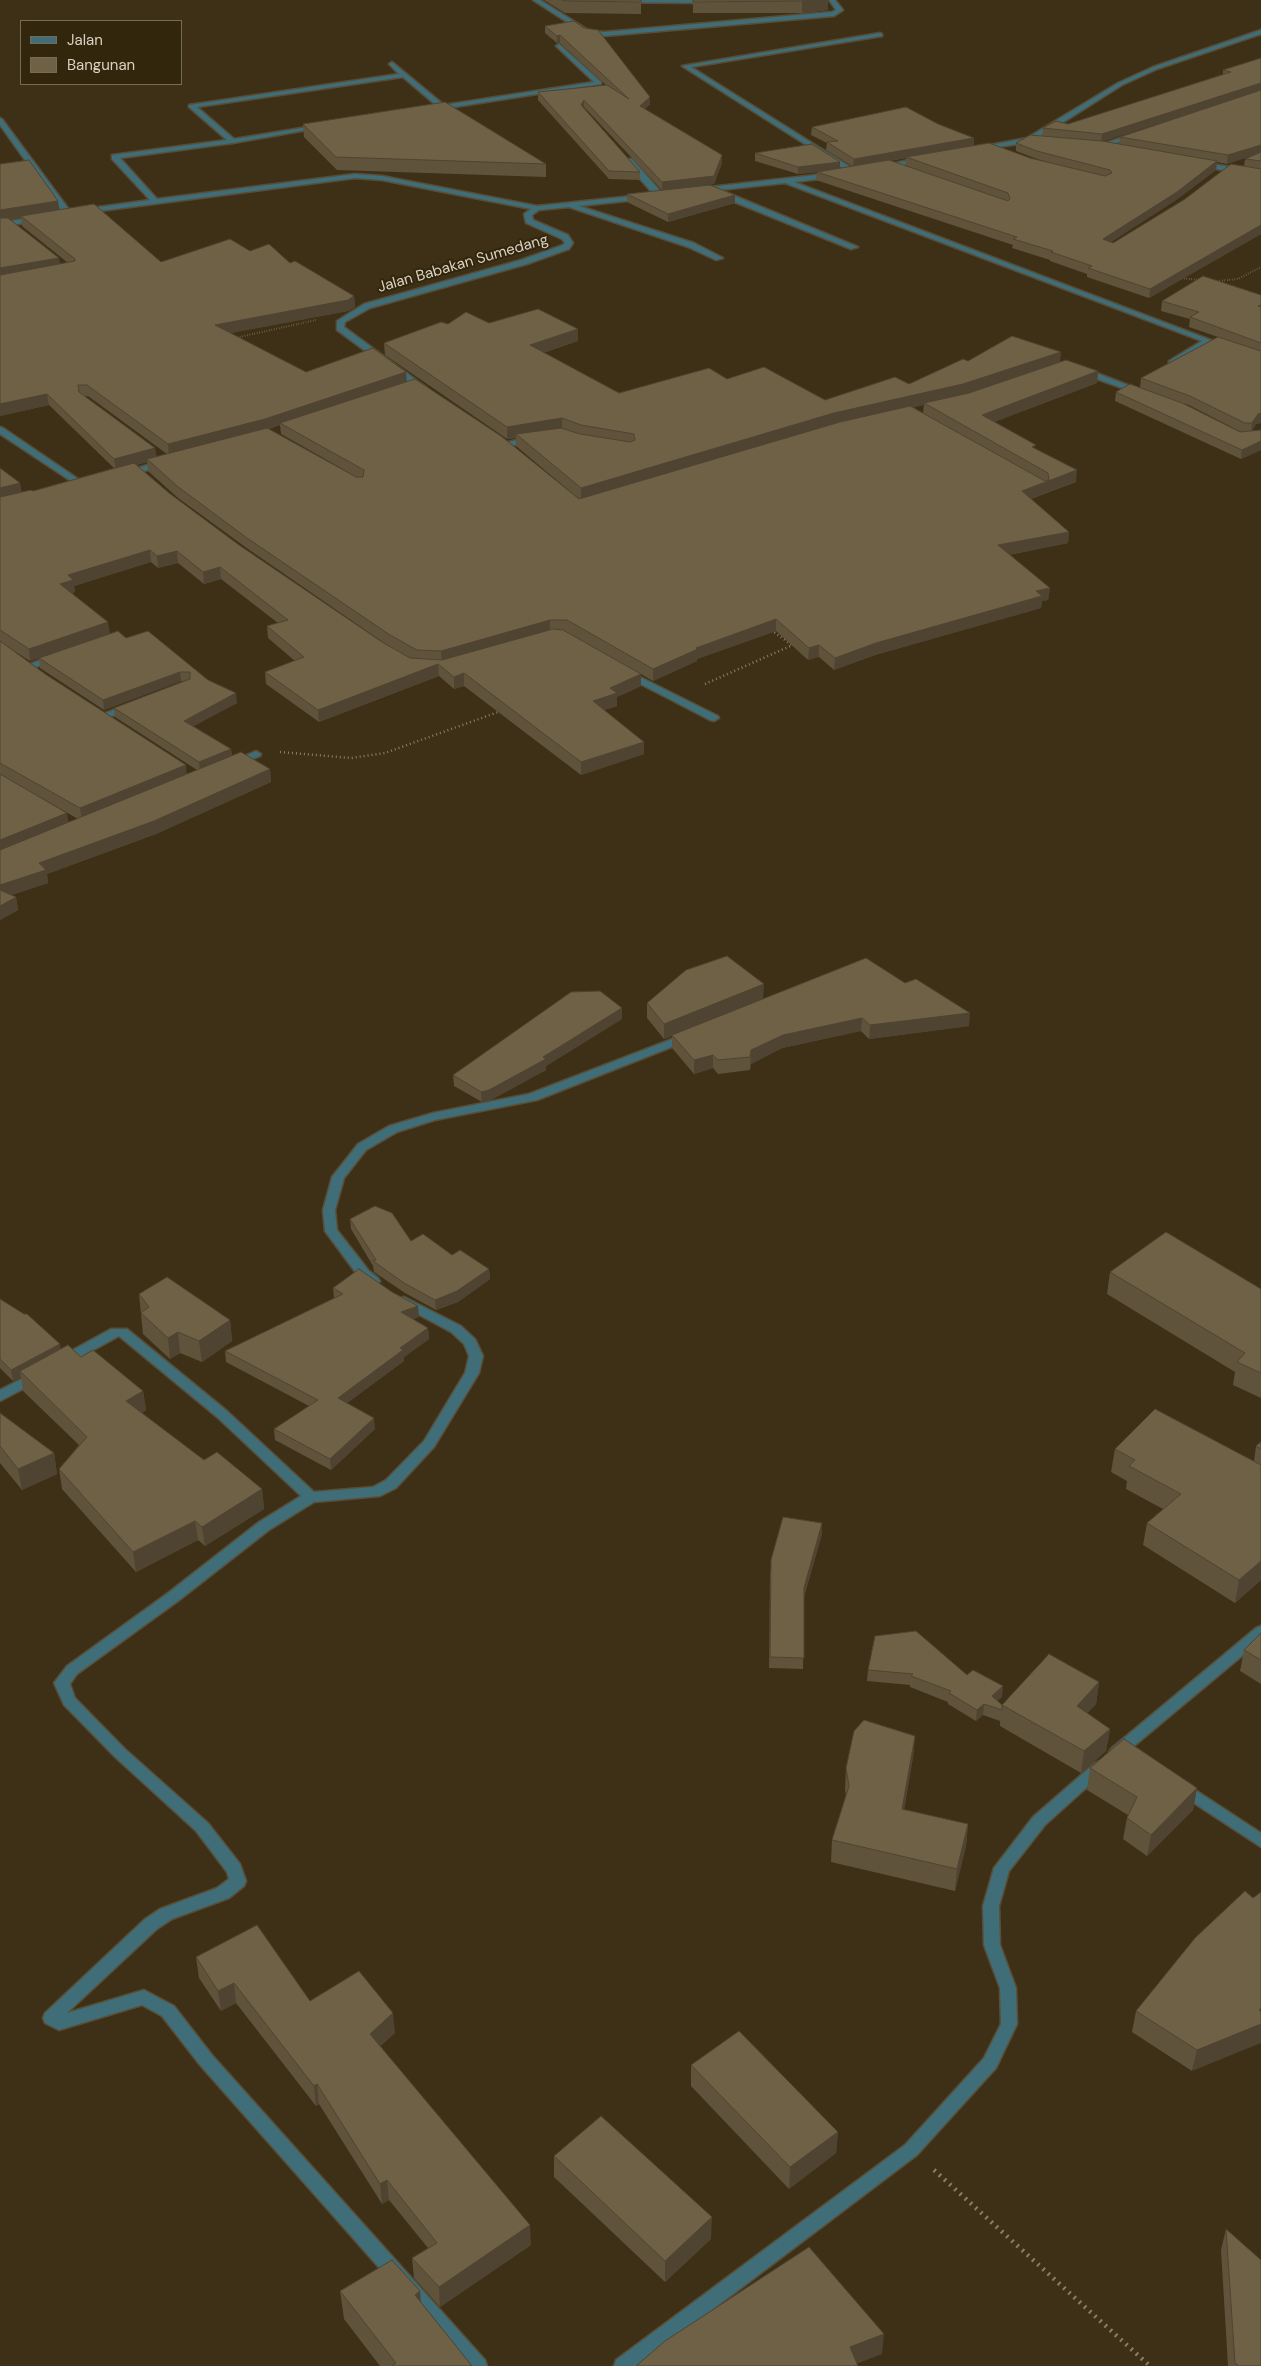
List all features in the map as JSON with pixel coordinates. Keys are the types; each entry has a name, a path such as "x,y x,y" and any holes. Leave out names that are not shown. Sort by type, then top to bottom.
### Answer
{"street":[{"path":"536,0 586,32 604,34 830,15 839,12 830,1"},
{"path":"591,0 719,1"},
{"path":"1029,140 1129,80 1155,68 1261,32"},
{"path":"852,172 684,66 880,35"},
{"path":"432,108 599,83 559,46"},
{"path":"392,64 441,107 458,116"},
{"path":"233,141 191,106 405,75"},
{"path":"0,120 67,213"},
{"path":"155,201 115,157 328,126"},
{"path":"1101,146 1147,131"},
{"path":"966,150 1029,140 1047,141"},
{"path":"1092,145 1120,150"},
{"path":"991,146 1006,152"},
{"path":"622,153 659,195"},
{"path":"871,169 933,157"},
{"path":"1188,162 1261,174"},
{"path":"1219,174 1226,169 1244,163"},
{"path":"890,165 909,172"},
{"path":"694,191 787,181 862,170"},
{"path":"58,215 355,176 382,178 537,208"},
{"path":"787,181 1235,350"},
{"path":"711,189 854,247"},
{"name":"Jalan Babakan Sumedang","path":"417,386 340,328 341,321 356,311 425,288 531,260 566,247 569,243 565,237 529,220 528,214 537,208 668,194"},
{"path":"567,205 691,245 720,258"},
{"path":"0,225 48,216"},
{"path":"10,223 18,229"},
{"path":"1161,369 1208,341"},
{"path":"1071,367 1134,386 1148,395"},
{"path":"408,388 417,386 433,396"},
{"path":"0,430 79,484"},
{"path":"505,445 545,436"},
{"path":"113,476 142,473 165,459"},
{"path":"30,666 65,654"},
{"path":"617,668 714,718"},
{"path":"118,726 100,714 140,702"},
{"path":"224,768 256,754"},
{"path":"478,2366 206,2060 168,2011 144,1997 58,2023 51,2018 151,1924 166,1914 223,1893 238,1881 234,1869 202,1827 120,1753 69,1701 62,1683 72,1670 173,1597 264,1526 311,1497 375,1492 391,1484 429,1444 472,1374 476,1356 470,1342 456,1329 388,1291 364,1274 332,1231 329,1210 338,1177 362,1147 393,1129 433,1117 475,1110 548,1092 702,1031"},
{"path":"0,1396 119,1331 222,1414 311,1497"},
{"path":"623,2366 911,2150 990,2063 1008,2024 1008,1988 992,1945 991,1906 1002,1868 1040,1821 1123,1747 1261,1632"},
{"path":"1123,1747 1139,1758"},
{"path":"1172,1780 1261,1841"}],"path":[{"path":"1216,281 1238,279 1261,267"},
{"path":"1174,278 1208,280"},
{"path":"234,338 356,311"},
{"path":"764,625 792,645"},
{"path":"675,697 792,645 801,643"},
{"path":"256,754 288,752 351,758 385,753 506,709"},
{"path":"911,2150 1150,2366"}],"building":[{"path":"562,0 641,0 641,2 565,1"},
{"path":"693,0 818,0 693,2"},
{"path":"574,21 584,28 598,30 650,97 640,106 722,155 714,176 662,182 584,100 581,105 640,172 609,171 538,92 607,85 629,99 560,35 557,36 545,26"},
{"path":"1261,58 1261,83 1102,134 1043,128 1056,121 1068,124 1231,72 1223,70"},
{"path":"1261,90 1261,145 1228,155 1120,137"},
{"path":"445,102 546,164 336,157 303,124"},
{"path":"906,107 938,124 974,138 854,159 827,142 838,141 812,127"},
{"path":"1030,135 1102,141 1217,161 1177,192 1103,239 1113,243 1185,199 1231,164 1261,169 1261,225 1150,289 1088,268 1092,266 1051,252 1053,251 1013,239 1017,237 817,172 889,160 1008,201 1010,199 1008,193 906,157 989,143 1030,158 1105,176 1112,173 1110,170 1037,151 1016,143"},
{"path":"812,144 840,162 798,167 755,153"},
{"path":"1261,152 1261,161 1245,159"},
{"path":"29,160 58,201 0,210 0,164"},
{"path":"710,185 735,195 668,214 627,194"},
{"path":"94,204 161,262 230,239 250,251 269,244 290,263 295,261 354,296 348,300 215,325 306,372 373,348 406,372 265,419 168,444 87,385 78,385 79,392 155,448 114,459 47,394 0,404 0,275 75,261 75,259 21,216"},
{"path":"0,218 8,218 59,258 0,268"},
{"path":"1203,276 1261,295 1261,305 1258,306 1261,307 1261,343 1190,317 1199,312 1162,301"},
{"path":"538,309 578,329 530,345 619,393 709,368 727,379 764,367 825,400 895,377 909,384 963,359 968,361 1012,336 1061,352 963,384 834,413 581,488 516,434 561,428 580,434 630,442 635,440 634,434 581,425 562,418 507,427 384,343 441,322 448,324 466,312 489,323"},
{"path":"1218,337 1261,351 1261,413 1258,414 1252,423 1245,423 1190,396 1141,378"},
{"path":"1066,360 1098,371 982,415 1036,445 1032,447 1077,470 1022,491 1069,532 998,545 1050,588 1036,591 1042,596 876,643 835,658 819,645 809,648 776,619 696,648 698,649 653,669 567,620 550,620 441,651 417,650 390,635 247,538 177,486 147,459 267,428 356,477 363,477 364,470 280,423 415,379 501,436 579,499 840,422 910,406 1045,481 1049,480 1048,473 924,403 969,393"},
{"path":"1130,384 1182,403 1240,432 1261,430 1261,441 1242,450 1116,392"},
{"path":"134,463 169,493 239,545 382,642 410,658 442,660 553,629 563,630 641,674 610,688 617,693 593,701 644,742 581,762 464,673 454,677 438,664 318,710 265,672 304,657 267,626 288,620 220,567 203,572 177,551 157,556 150,550 68,575 73,580 60,584 108,622 29,649 0,630 0,497 33,491"},
{"path":"0,468 20,483 0,488"},
{"path":"118,631 126,638 148,631 208,680 236,693 184,721 231,749 199,762 114,708 190,679 190,672 180,672 103,700 39,658"},
{"path":"0,641 45,674 186,765 80,808 0,763"},
{"path":"241,752 270,769 154,821 39,863 46,870 0,885 0,850"},
{"path":"0,774 67,813 0,840"},
{"path":"0,890 16,897 0,906"},
{"path":"727,956 764,984 664,1024 647,1003 686,970"},
{"path":"866,958 905,983 916,979 970,1013 870,1025 862,1018 783,1035 751,1050 750,1057 718,1060 713,1055 694,1060 672,1035"},
{"path":"600,991 622,1008 543,1057 546,1059 489,1090 481,1092 453,1075 571,992"},
{"path":"375,1206 392,1213 411,1241 423,1234 452,1255 460,1250 489,1269 457,1291 435,1300 404,1283 373,1261 376,1260 350,1219"},
{"path":"1166,1232 1261,1289 1261,1373 1237,1362 1245,1353 1110,1272"},
{"path":"359,1269 392,1292 418,1306 401,1312 428,1328 400,1348 403,1350 338,1398 374,1418 330,1459 274,1429 318,1400 225,1351 343,1294 333,1288"},
{"path":"167,1277 230,1320 199,1341 178,1332 168,1338 141,1313 149,1307 139,1294"},
{"path":"0,1299 27,1314 60,1344 11,1370 0,1359"},
{"path":"68,1345 81,1357 93,1350 143,1391 126,1401 204,1460 217,1452 262,1489 202,1527 195,1521 133,1552 59,1469 87,1437 20,1371"},
{"path":"1155,1409 1261,1465 1261,1561 1239,1580 1147,1523 1181,1494 1129,1466 1135,1460 1115,1449"},
{"path":"0,1413 54,1453 18,1469 0,1446"},
{"path":"1261,1442 1261,1449 1256,1446"},
{"path":"783,1517 822,1523 804,1588 804,1658 770,1657 771,1560"},
{"path":"916,1631 967,1675 973,1670 1003,1686 992,1696 1002,1705 1002,1710 984,1704 977,1710 949,1693 951,1691 911,1676 913,1674 868,1670 875,1636"},
{"path":"1261,1633 1261,1660 1244,1650"},
{"path":"1049,1654 1099,1682 1077,1706 1110,1729 1084,1751 1002,1705"},
{"path":"864,1720 915,1736 902,1809 968,1824 957,1869 832,1840 849,1786 846,1768 854,1731"},
{"path":"1124,1739 1197,1788 1151,1835 1127,1818 1137,1797 1090,1768"},
{"path":"1245,1891 1253,1898 1261,1892 1261,2008 1259,2010 1261,2012 1261,2024 1197,2050 1136,2011 1195,1938"},
{"path":"257,1925 310,2001 359,1971 393,2013 370,2034 530,2225 439,2287 412,2258 437,2243 387,2180 380,2184 317,2084 314,2086 234,1983 218,1991 196,1957"},
{"path":"739,2031 838,2132 790,2167 691,2065"},
{"path":"601,2116 712,2217 665,2261 554,2156"},
{"path":"1226,2229 1261,2260 1261,2366 1239,2366 1235,2363"},
{"path":"809,2247 884,2334 850,2347 858,2366 636,2366 665,2341"},
{"path":"392,2260 420,2291 415,2295 472,2366 392,2366 396,2363 340,2291"}]}
